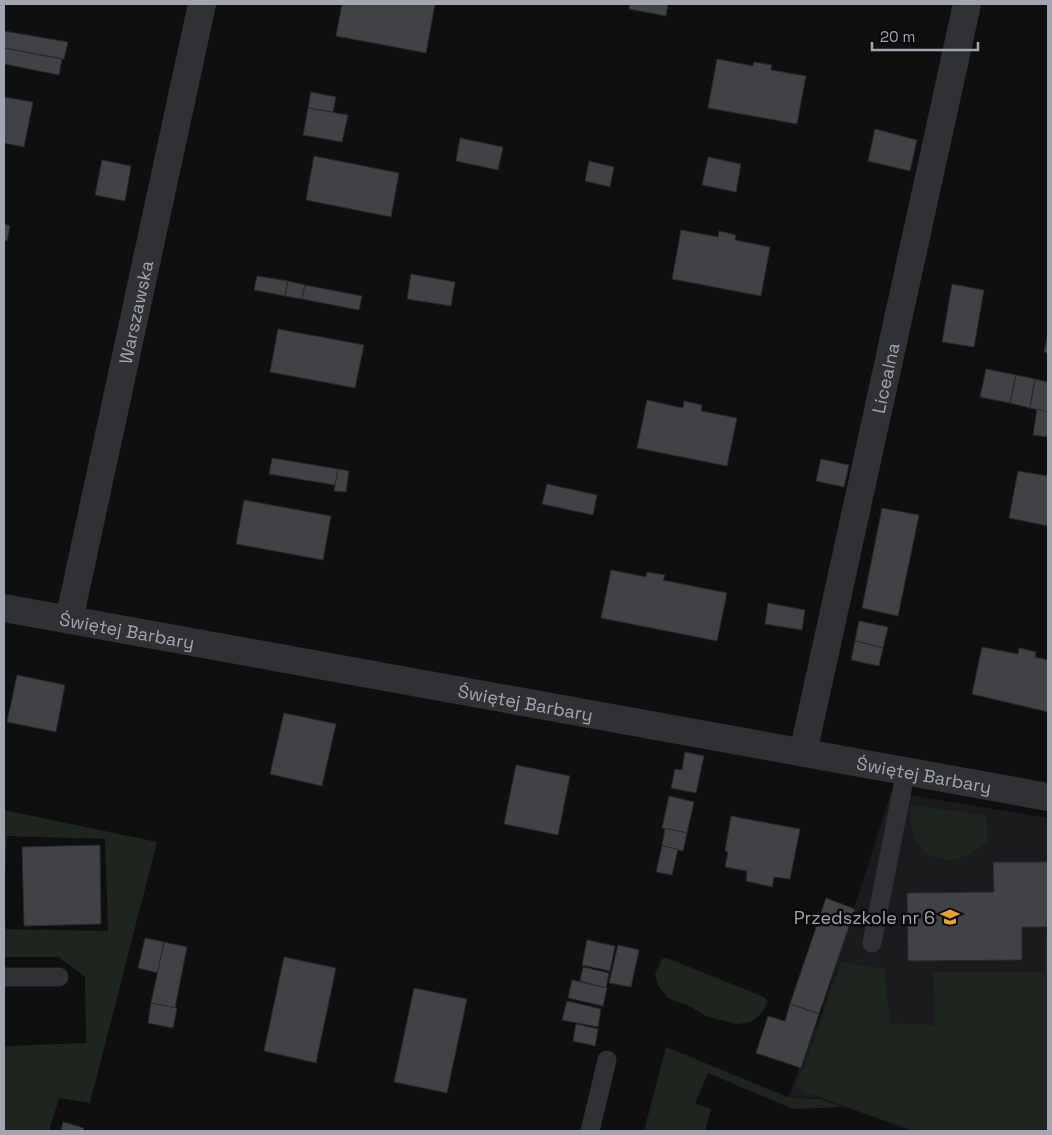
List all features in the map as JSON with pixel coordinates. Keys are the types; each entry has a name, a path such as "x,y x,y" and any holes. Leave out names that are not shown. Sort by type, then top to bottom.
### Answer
{"street":[{"name":"Warszawska","path":"69,620 202,4"},
{"name":"Licealna","path":"803,753 967,4"},
{"name":"Świętej Barbary","path":"4,608 1048,797"}],"lane":[{"path":"872,943 906,770"},
{"path":"4,977 59,977"},
{"path":"590,1131 607,1060"}],"shaded area":[{"name":"Przedszkole nr 6","path":"891,792 1048,818 1048,1131 912,1131 819,1098 788,1097 820,1017"},
{"path":"911,805 986,815 988,843 957,859 946,860 934,857 924,851 916,842 911,825"},
{"path":"4,810 157,842 90,1103 59,1098 49,1131 4,1131 4,1046 86,1043 85,977 59,957 4,957 4,919 6,929 108,931 105,839 7,836 4,872"},
{"path":"1044,936 1048,936 1048,1131 916,1131 795,1088 821,1022 841,962 885,969 890,1023 935,1025 933,972 1045,972"},
{"path":"667,958 764,997 768,1001 761,1014 751,1022 737,1024 708,1017 689,1006 668,998 658,985 655,974 662,959"},
{"path":"666,1047 788,1097 820,1099 844,1107 793,1109 708,1073 695,1103 711,1109 705,1131 644,1131"}],"building":[{"path":"342,4 435,4 426,53 336,36"},
{"path":"630,4 668,4 666,16 629,9"},
{"path":"4,31 68,42 64,59 4,48"},
{"path":"4,48 62,59 59,75 4,64"},
{"path":"717,59 753,66 754,62 772,65 771,70 806,76 797,124 708,108"},
{"path":"311,92 336,97 333,112 308,108"},
{"path":"4,97 33,102 24,147 4,143"},
{"path":"308,108 348,115 342,142 303,135"},
{"path":"875,129 917,140 910,171 868,161"},
{"path":"460,138 503,147 498,170 456,161"},
{"path":"314,156 399,173 391,217 306,200"},
{"path":"708,157 741,164 736,192 702,185"},
{"path":"102,160 131,166 125,201 95,195"},
{"path":"589,161 614,167 610,187 585,181"},
{"path":"4,224 10,226 7,241 4,240"},
{"path":"681,230 718,237 719,231 736,235 735,240 770,247 761,296 672,279"},
{"path":"411,274 455,282 451,306 407,299"},
{"path":"257,276 288,281 285,296 254,290"},
{"path":"288,281 305,285 302,299 285,296"},
{"path":"952,284 984,290 974,347 942,342"},
{"path":"305,285 362,296 359,310 302,299"},
{"path":"278,329 364,345 355,388 270,372"},
{"path":"1048,333 1048,353 1044,352"},
{"path":"986,369 1016,375 1010,403 980,397"},
{"path":"1016,375 1035,379 1030,408 1010,403"},
{"path":"1035,379 1048,382 1048,412 1030,408"},
{"path":"647,400 683,408 684,401 702,405 701,411 737,418 727,466 637,448"},
{"path":"1037,409 1048,412 1048,437 1033,435"},
{"path":"272,458 338,469 335,485 269,474"},
{"path":"821,459 849,465 844,487 816,481"},
{"path":"338,469 349,471 346,492 334,491"},
{"path":"1018,471 1048,476 1048,526 1009,518"},
{"path":"547,484 597,495 593,515 542,504"},
{"path":"244,500 331,516 323,560 236,544"},
{"path":"882,508 919,515 898,616 862,608"},
{"path":"611,570 646,577 647,572 665,575 663,580 727,593 717,641 601,618"},
{"path":"768,603 805,610 802,630 765,624"},
{"path":"859,621 888,627 883,648 855,641"},
{"path":"855,641 883,648 879,666 851,660"},
{"path":"982,647 1018,654 1019,648 1036,652 1035,657 1048,660 1048,712 972,694"},
{"path":"17,675 65,685 56,732 7,722"},
{"path":"284,713 336,724 322,786 270,774"},
{"path":"685,752 704,756 696,793 671,788 675,769 682,770"},
{"path":"516,765 570,776 558,835 504,824"},
{"path":"669,796 694,802 687,833 662,828"},
{"path":"731,816 800,829 790,879 774,877 772,887 746,881 747,871 725,867 728,852 725,851"},
{"path":"665,828 687,833 683,851 662,846"},
{"path":"100,845 101,924 24,926 22,847"},
{"path":"662,846 678,849 672,875 656,872"},
{"path":"993,862 1048,862 1048,927 1022,927 1022,960 908,961 907,893 994,892"},
{"path":"826,898 855,909 819,1014 790,1004"},
{"path":"145,938 164,942 158,973 138,968"},
{"path":"587,940 615,946 610,971 582,965"},
{"path":"164,942 187,947 175,1008 151,1003"},
{"path":"618,945 639,950 631,987 609,983"},
{"path":"284,957 336,968 316,1063 264,1051"},
{"path":"583,967 609,973 606,988 580,981"},
{"path":"572,980 607,988 603,1006 568,998"},
{"path":"414,988 467,999 447,1093 394,1082"},
{"path":"567,1001 601,1009 598,1027 562,1020"},
{"path":"151,1003 177,1008 173,1028 148,1023"},
{"path":"790,1004 819,1014 801,1068 756,1053 768,1016 785,1021"},
{"path":"576,1024 598,1029 595,1046 573,1041"},
{"path":"63,1122 84,1128 83,1131 61,1131"}],"place":[{"name":"Przedszkole nr 6","path":"950,917"}]}
